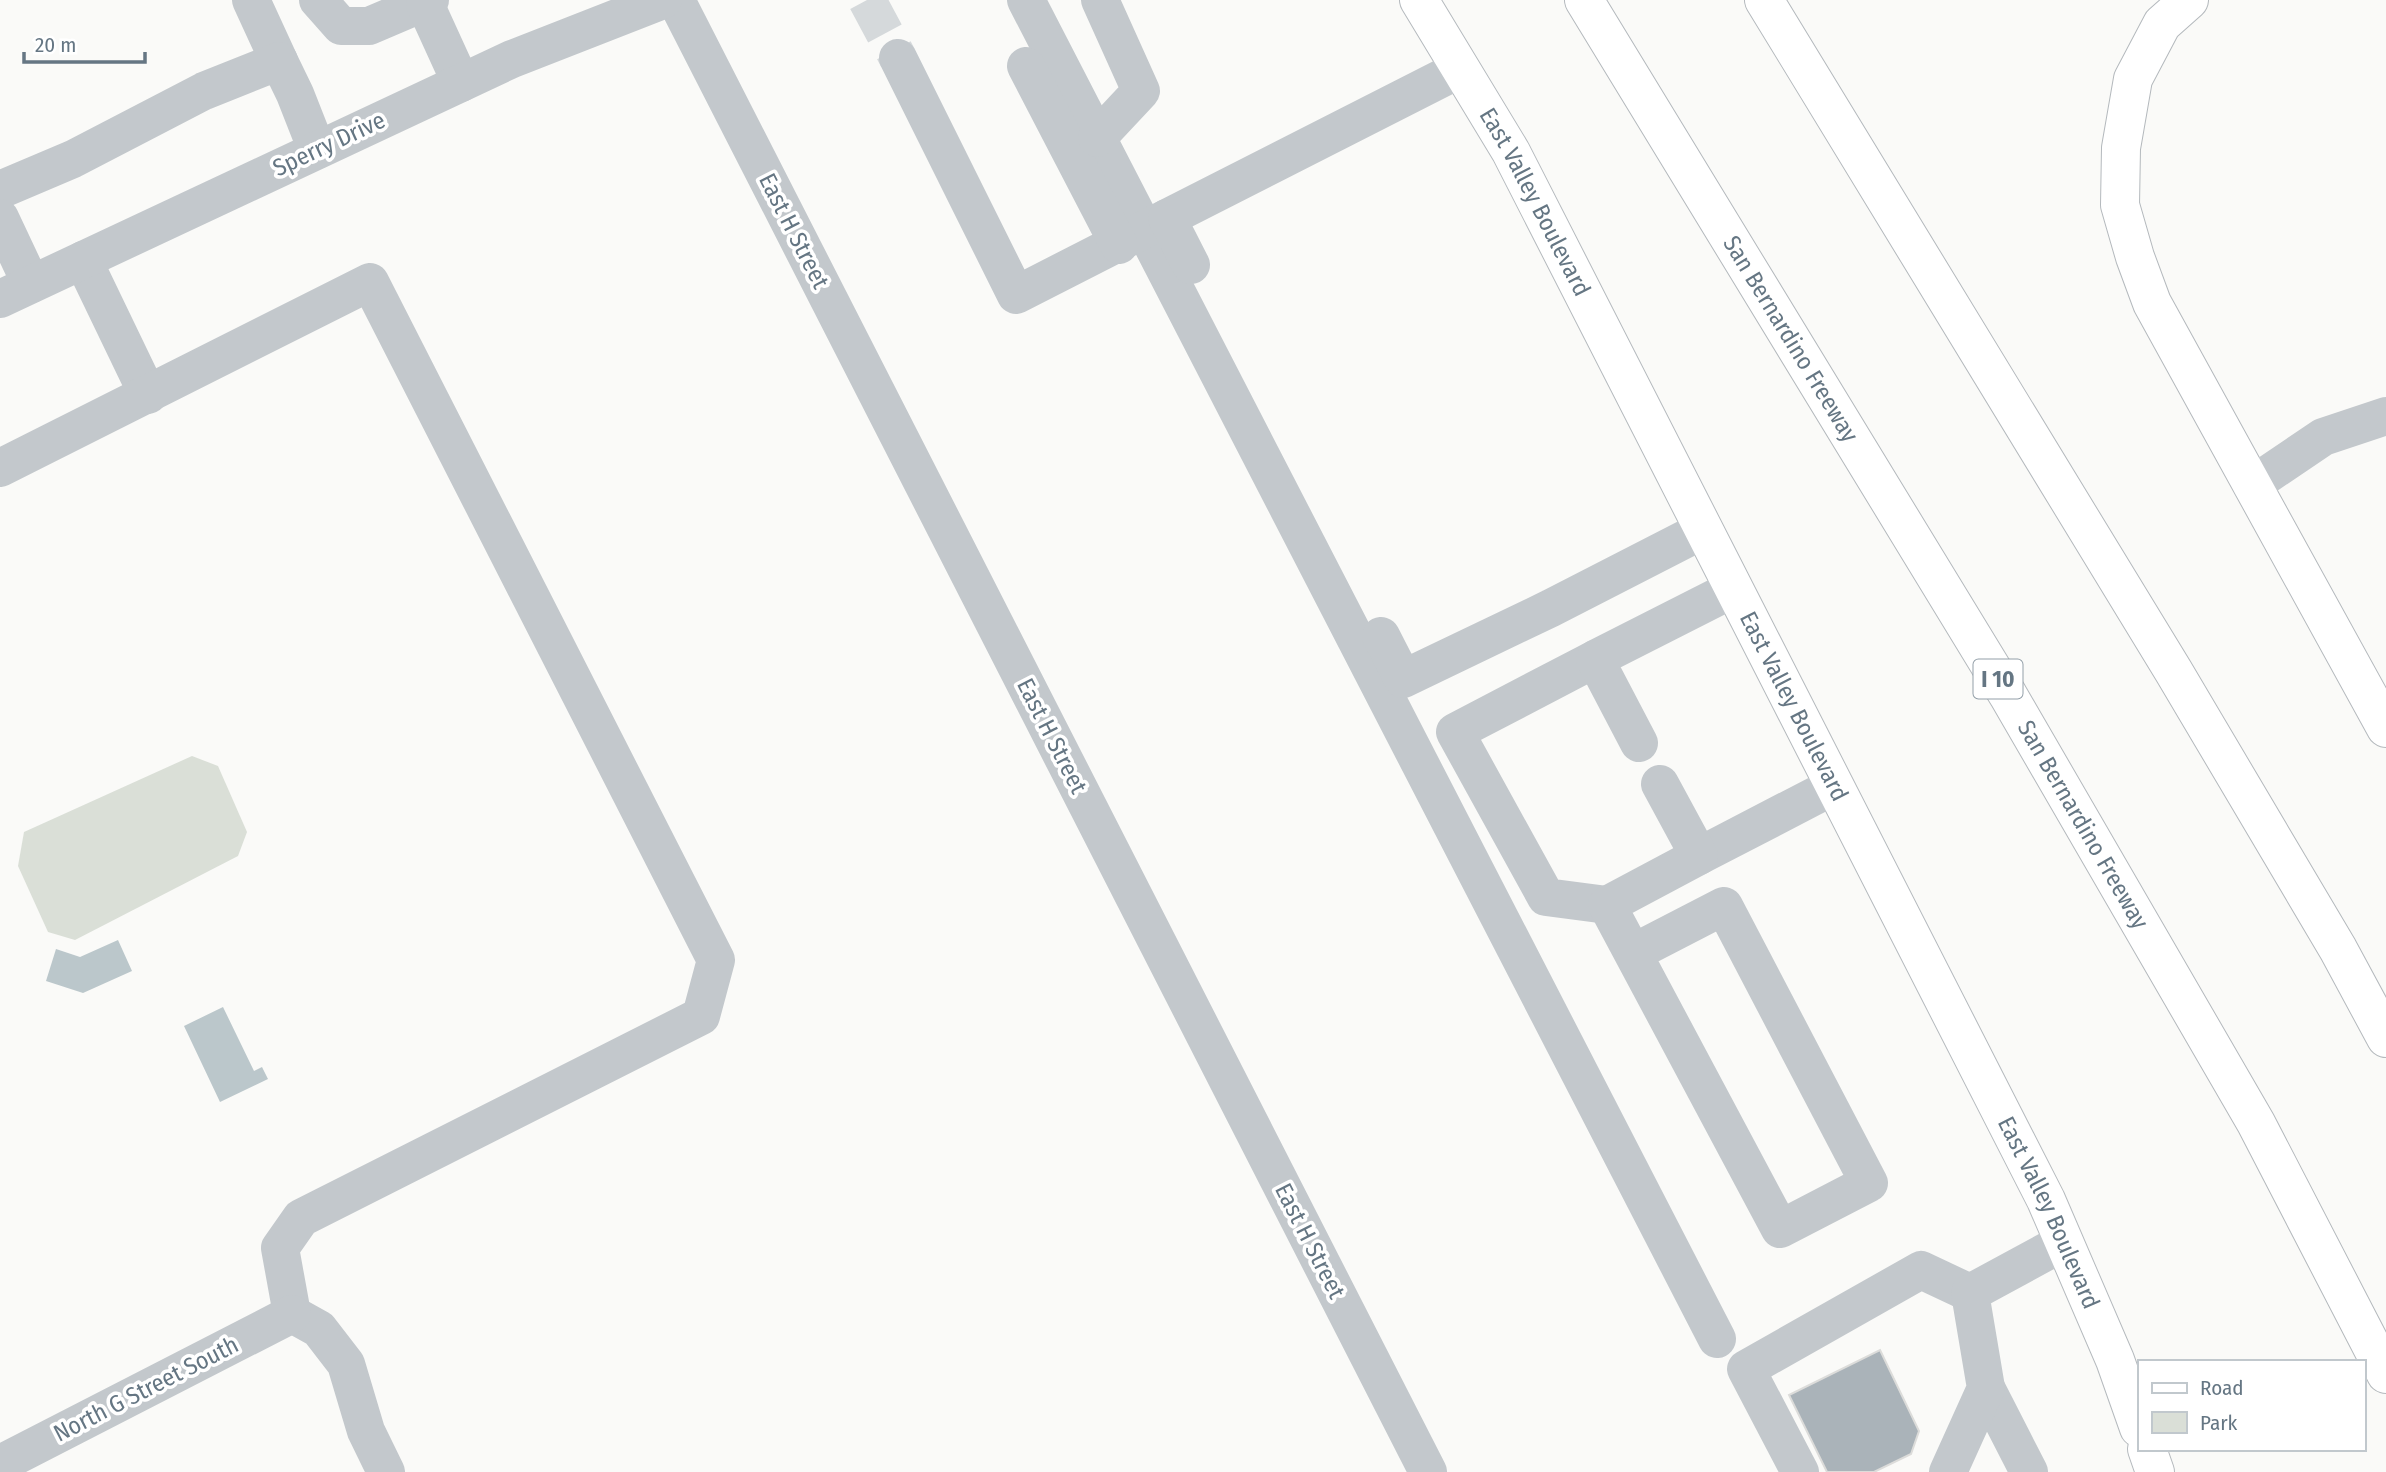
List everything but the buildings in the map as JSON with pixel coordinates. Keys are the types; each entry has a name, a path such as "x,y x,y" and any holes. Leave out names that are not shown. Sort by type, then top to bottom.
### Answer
{"main road":[{"name":"East Valley Boulevard","path":"1419,0 1511,152 2046,1200 2115,1360 2138,1425"},
{"name":"San Bernardino Freeway","path":"1584,0 2008,695 2256,1123 2386,1374"},
{"path":"1764,0 2181,683 2331,937 2386,1038"},
{"path":"2189,0 2162,24 2133,79 2121,148 2119,205 2152,303 2386,728"},
{"path":"2148,1451 2154,1472"}],"street":[{"path":"251,0 295,94 317,150"},
{"path":"318,0 341,26 369,26 427,2 461,83"},
{"name":"Sperry Drive","path":"15,292 512,59 663,0"},
{"name":"East H Street","path":"676,0 1429,1472"},
{"path":"1026,0 1144,231 1392,684 1717,1339"},
{"path":"1097,138 1142,91 1100,0"},
{"path":"898,58 1016,295 1460,69"},
{"path":"0,190 73,159 204,92 279,61"},
{"path":"1026,66 1144,231"},
{"path":"0,218 15,292"},
{"path":"83,260 148,395"},
{"path":"0,468 370,282 716,960 701,1016 302,1218 280,1248 292,1314 318,1329 346,1363 366,1431 386,1472"},
{"path":"2252,485 2323,437 2386,416"},
{"path":"1392,684 1703,530"},
{"path":"1733,589 1455,732 1546,897 1608,905 1834,786"},
{"path":"1595,659 1639,743"},
{"path":"1660,784 1699,856"},
{"path":"1608,905 1633,953 1780,1229 1869,1183 1724,906 1633,953"},
{"path":"1970,1293 2064,1241"},
{"path":"1800,1472 1746,1368 1920,1270 1970,1293"},
{"path":"1970,1293 1986,1388 2029,1472"},
{"name":"North G Street South","path":"16,1463 292,1314"},
{"path":"1948,1472 1986,1388"}],"green space":[{"path":"192,756 218,766 247,832 238,856 75,940 48,932 18,866 24,832"}],"shaded area":[{"path":"118,940 132,971 83,993 46,981 56,949 80,957"},
{"path":"223,1007 254,1071 262,1067 268,1079 220,1102 184,1026"}],"tunnel":[{"path":"867,0 898,58"}]}
